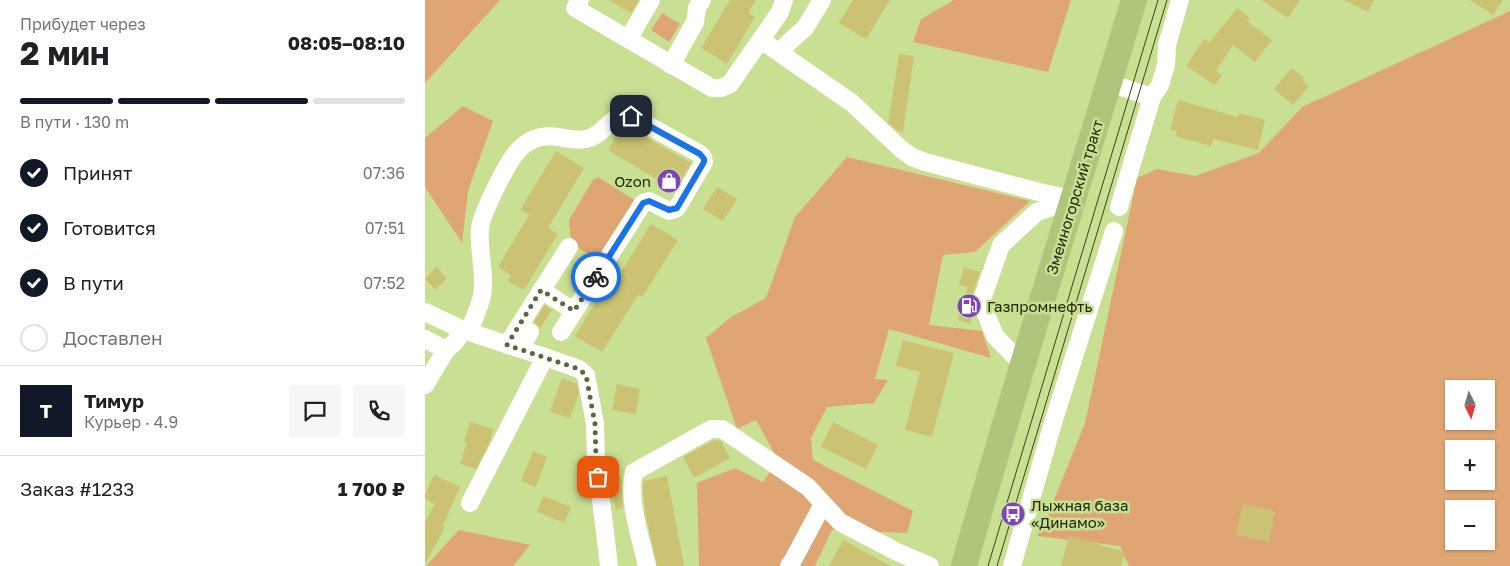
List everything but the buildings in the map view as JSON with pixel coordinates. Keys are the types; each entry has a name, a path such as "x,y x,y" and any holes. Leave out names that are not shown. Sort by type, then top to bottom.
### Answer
{"highway":[{"name":"Змеиногорский тракт","path":"964,566 1022,364 1134,0"}],"street":[{"path":"580,0 575,8 712,88 726,87 730,84 781,12 784,0"},
{"path":"629,38 651,0"},
{"path":"671,65 695,22 697,8 701,0"},
{"path":"781,52 788,42 805,28 822,0"},
{"path":"1119,207 1152,97 1160,85 1166,65 1167,46 1180,0"},
{"path":"761,40 781,52 852,103 911,157 970,174 1074,199"},
{"path":"1109,83 1152,97"},
{"path":"425,385 446,350 466,331 482,296 480,228 487,206 514,155 523,145 535,139 551,136 584,140 597,134 613,119 625,115 631,116 700,154 704,162 677,208 669,210 649,201 643,203 561,332"},
{"path":"1022,364 995,336 981,302 1001,245 1037,212 1074,199"},
{"path":"1012,566 1052,426 1114,231"},
{"path":"513,347 541,290 569,247"},
{"path":"541,290 574,311"},
{"path":"425,312 466,331 579,369 586,375 595,424 596,459 609,566"},
{"path":"513,347 530,332"},
{"path":"425,339 446,350"},
{"path":"470,504 545,357"},
{"path":"647,566 631,496 631,483 634,472 711,430 722,428 808,487 840,522 897,552 929,566"},
{"path":"789,566 823,504"}],"shaded area":[{"path":"425,0 500,0 425,83"},
{"path":"954,0 1071,0 1048,72 913,42 921,19"},
{"path":"1510,11 1510,566 1129,566 1120,546 1037,536 1048,515 1085,423 1137,178 1157,169 1195,176 1259,153 1302,107"},
{"path":"662,13 680,24 669,42 651,30"},
{"path":"463,106 493,121 468,191 462,243 425,187 425,138"},
{"path":"847,157 1030,201 975,252 943,255 929,325 982,331 991,358 889,329 875,379 888,380 874,403 827,407 811,438 813,460 913,511 907,533 832,530 815,566 699,566 697,483 735,468 763,482 778,460 756,420 737,429 706,338 731,317 766,298 795,217"},
{"path":"598,177 636,201 598,260 572,244 569,220 593,180"},
{"path":"459,530 530,545 513,566 426,566"}],"tram line":[{"path":"988,566 1158,0"},
{"path":"997,566 1167,0"}],"way so far":[{"path":"596,277 574,311 541,290 507,345 579,369 586,375 595,424 598,477"}],"place":[{"name":"Ozon","path":"669,181"},
{"name":"Газпромнефть","path":"969,306"},
{"name":"Лыжная база «Динамо»","path":"1013,514"}],"route":[{"path":"596,277 643,203 649,201 666,210 674,210 680,206 704,162 700,154 631,116"}]}
